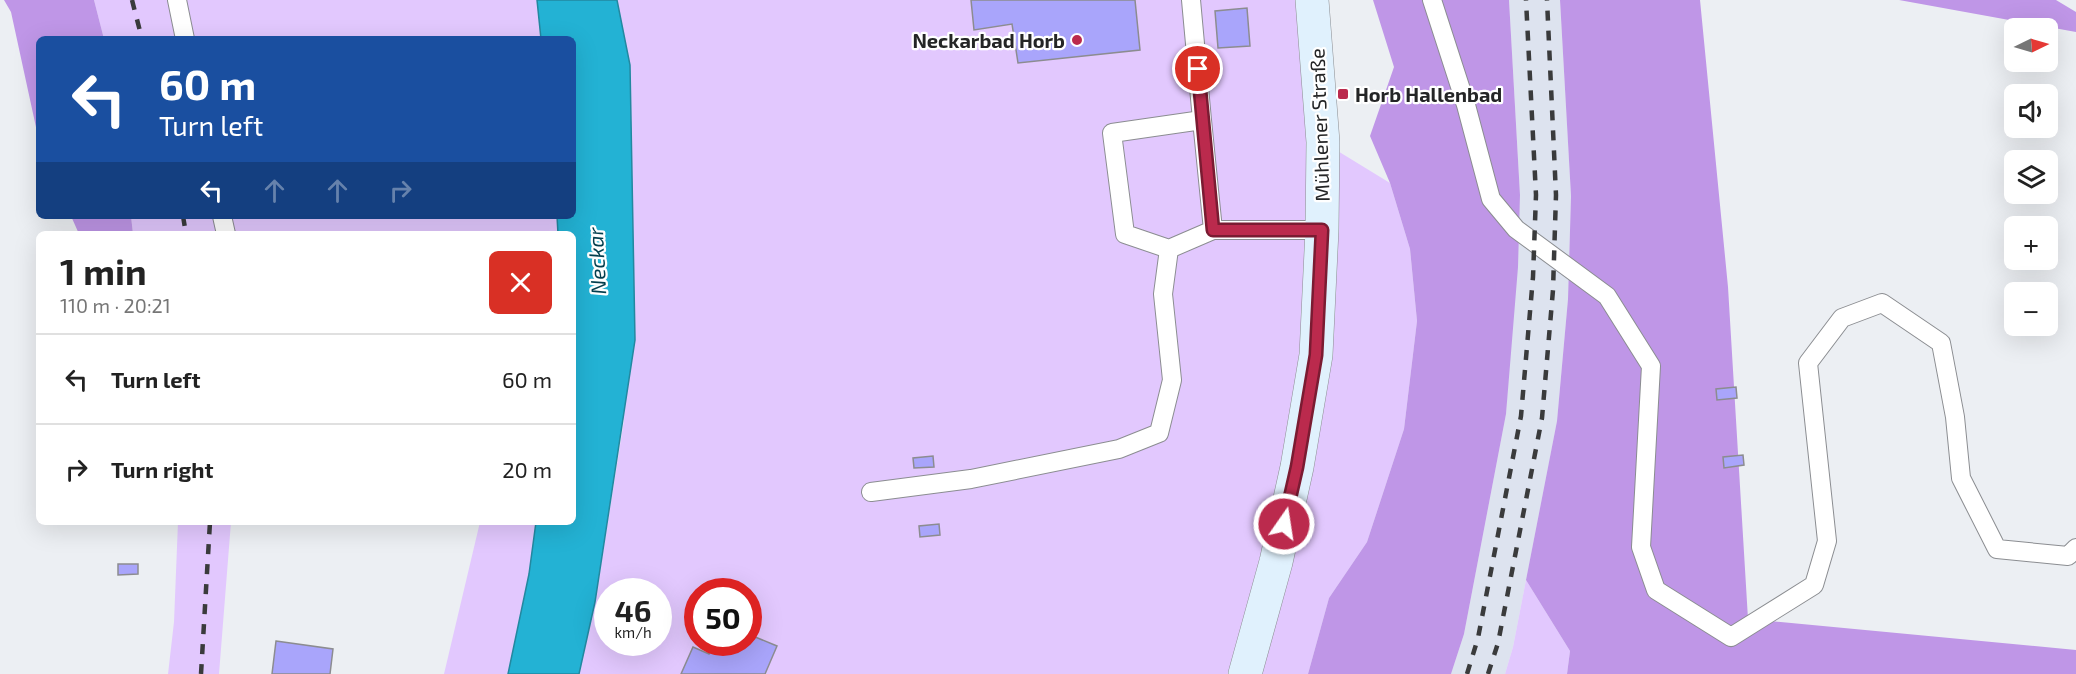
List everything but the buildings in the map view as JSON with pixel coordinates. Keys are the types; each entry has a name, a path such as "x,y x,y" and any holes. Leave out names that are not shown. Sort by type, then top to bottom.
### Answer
{"main road":[{"name":"Mühlener Straße","path":"1245,674 1276,562 1297,467 1316,355 1322,230 1323,142 1312,0"}],"lane":[{"path":"177,0 184,36"},
{"path":"1191,0 1213,230"},
{"path":"1432,0 1467,105 1491,199 1516,229 1607,296 1651,366 1641,547 1656,590 1731,637 1814,585 1827,541 1808,363 1842,318 1882,303 1941,343 1955,417 1961,478 1997,549 2068,556 2076,548"},
{"path":"1202,120 1112,133 1125,234 1168,249 1213,230 1322,230"},
{"path":"871,492 971,479 1119,449 1159,433 1172,380 1163,294 1168,249"}],"shaded area":[{"path":"4,0 94,0 103,36 36,36 36,127 11,12"},
{"path":"94,0 971,0 974,30 1012,24 1018,62 1135,0 1312,0 1323,142 1390,183 1410,249 1417,321 1404,429 1367,542 1329,598 1308,674 579,674 594,606 594,656 672,656 672,578 599,578 624,420 576,418 576,231 133,231 131,219 576,219 576,36 103,36"},
{"path":"1373,0 1509,0 1520,195 1518,267 1506,414 1464,634 1451,674 1308,674 1329,598 1367,542 1404,429 1417,321 1410,249 1390,183 1370,136 1394,67"},
{"path":"1509,0 1560,0 1571,196 1568,299 1557,421 1513,647 1505,674 1451,674 1464,634 1506,414 1520,195"},
{"path":"1560,0 1700,0 1728,287 1748,619 2076,650 2076,674 1567,674 1570,651 1526,580 1557,421 1568,299 1571,196"},
{"path":"1899,0 2056,0 2076,12 2076,32 2058,29 2058,18 2004,19"},
{"path":"72,219 131,219 133,231 78,231"},
{"path":"178,525 231,525 219,674 168,674 174,622"},
{"path":"479,525 536,525 529,574 508,674 444,674"},
{"path":"1526,580 1570,651 1567,674 1505,674 1513,647"}],"water":[{"name":"Neckar","path":"537,0 617,0 630,65 635,340 599,578 594,578 594,606 579,674 508,674 529,574 536,525 576,525 576,231 558,231 557,219 576,219 576,36 541,36"}],"railway":[{"path":"132,0 141,36"},
{"path":"1467,674 1478,638 1521,416 1533,277 1536,195 1526,0"},
{"path":"1488,674 1498,643 1542,418 1553,290 1556,195 1547,0"},
{"path":"184,219 186,231"},
{"path":"201,674 210,525"}],"place":[{"name":"Neckarbad Horb","path":"1077,40"},
{"name":"Horb Hallenbad","path":"1343,94"}],"route":[{"path":"1198,69 1213,230 1322,230 1316,355 1297,467 1284,524"}]}
